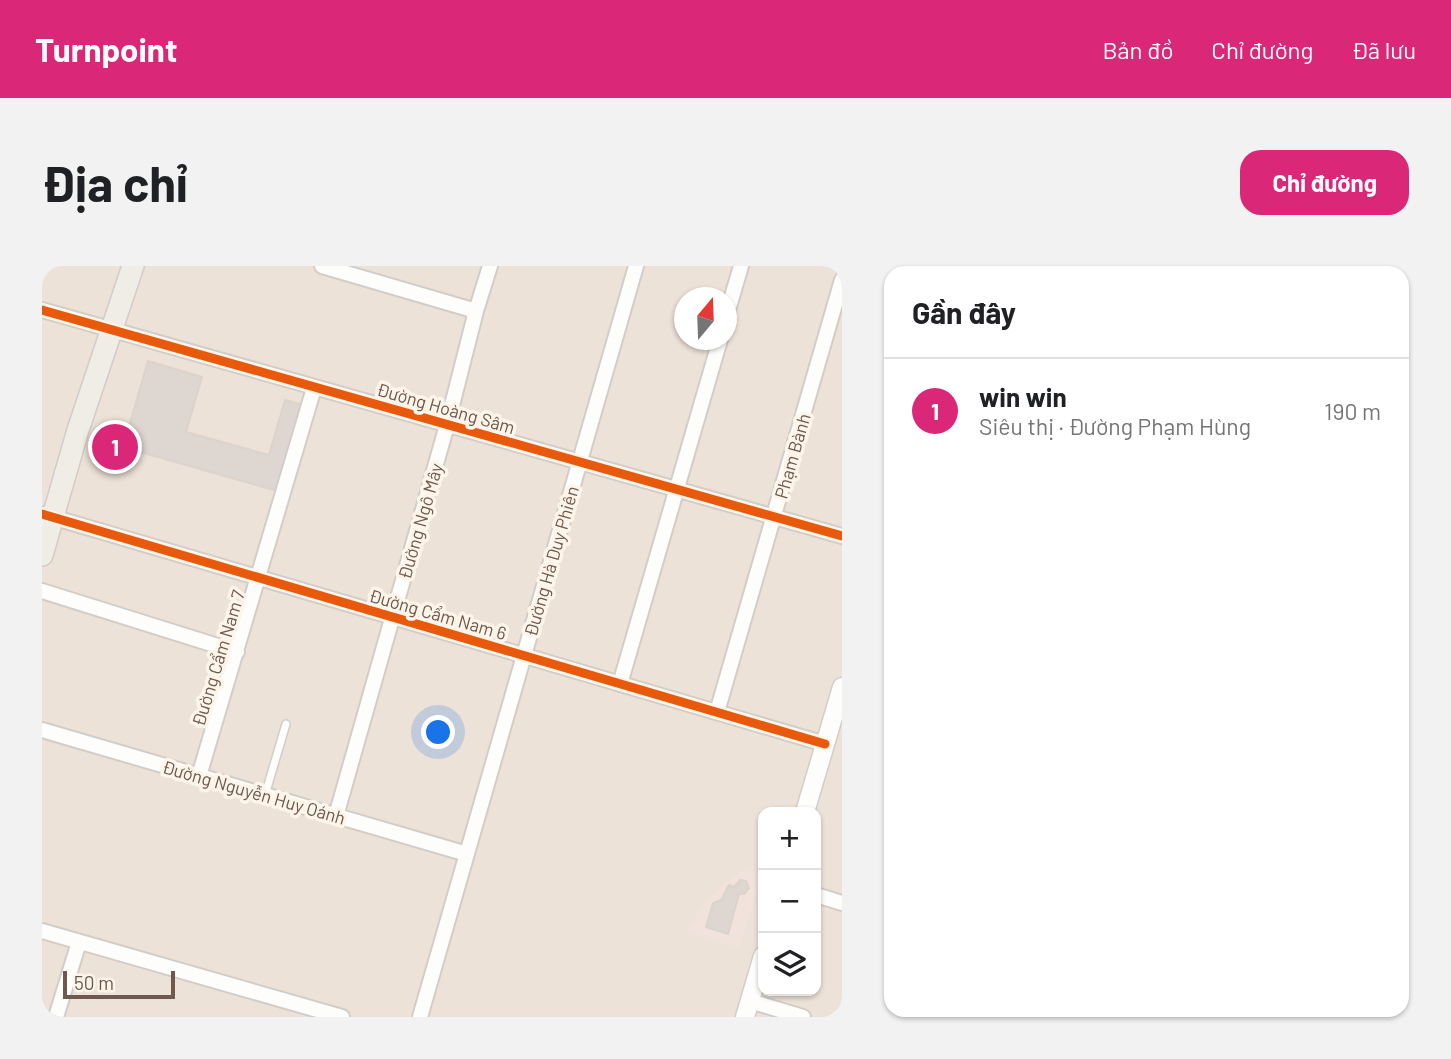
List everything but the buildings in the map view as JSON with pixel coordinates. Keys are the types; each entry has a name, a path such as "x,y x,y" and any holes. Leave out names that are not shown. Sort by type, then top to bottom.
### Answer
{"main road":[{"path":"42,555 48,516 133,266"}],"street":[{"path":"322,266 476,311"},
{"name":"Đường Ngô Mây","path":"336,816 490,266"},
{"name":"Đường Hà Duy Phiên","path":"420,1017 636,266"},
{"path":"735,287 741,266"},
{"name":"Phạm Bành","path":"717,712 842,280"},
{"name":"Đường Hoàng Sâm","path":"42,310 842,536"},
{"path":"620,684 717,350"},
{"name":"Đường Cẩm Nam 7","path":"199,776 314,388"},
{"name":"Đường Cẩm Nam 6","path":"48,516 825,744"},
{"path":"42,591 237,652"},
{"path":"806,807 842,687"},
{"name":"Đường Nguyễn Huy Oánh","path":"42,730 467,854"},
{"path":"821,897 842,903"},
{"path":"42,932 342,1017"},
{"path":"57,1017 79,942"},
{"path":"758,974 748,1009 803,1017"}],"lane":[{"path":"264,795 286,724"}],"shaded area":[{"path":"42,266 842,266 842,1017 42,1017"},
{"path":"744,869 758,874 758,889 739,949 686,931 708,898"}],"cycle path":[{"path":"42,310 842,536"},
{"path":"42,514 825,744"}],"place":[{"name":"win win","path":"115,447"}]}
